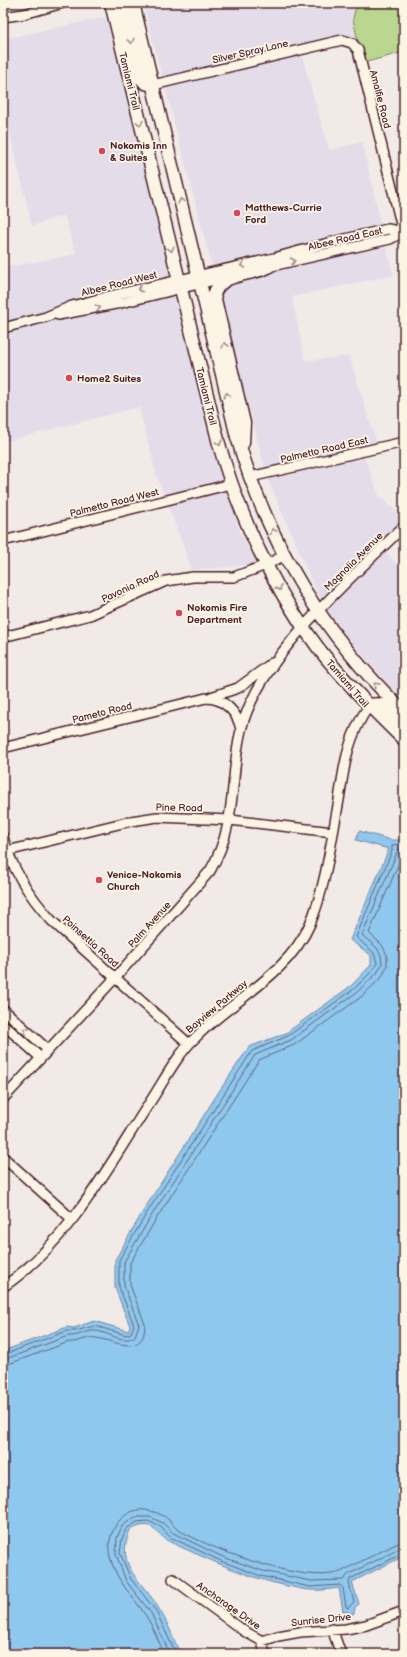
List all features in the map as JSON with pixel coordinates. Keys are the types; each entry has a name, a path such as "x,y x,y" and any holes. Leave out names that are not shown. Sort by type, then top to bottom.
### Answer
{"main road":[{"name":"Tamiami Trail","path":"111,3 219,444 231,484 266,565 303,627 336,669 369,706 404,740"},
{"path":"122,3 140,77 145,83 153,85"},
{"name":"Tamiami Trail","path":"133,3 242,452 250,477 285,555 318,612 334,635 366,674 404,712"},
{"path":"242,452 244,423 214,295 217,286 226,279 268,267"},
{"path":"369,706 378,704 385,706 404,724"}],"street":[{"path":"3,17 24,14 63,3"},
{"name":"Silver Spray Lane","path":"153,85 342,40 352,43"},
{"name":"Amalfie Road","path":"352,43 358,50 403,232"},
{"name":"Albee Road East","path":"200,280 388,228 403,232"},
{"name":"Albee Road East","path":"180,284 268,267 390,239 403,232"},
{"name":"Albee Road West","path":"3,328 46,317 85,302 180,284"},
{"name":"Palmetto Road East","path":"250,477 404,442"},
{"name":"Palmetto Road West","path":"3,541 231,484"},
{"name":"Magnolia Avenue","path":"303,627 404,526"},
{"name":"Pavonia Road","path":"3,637 90,615 119,604 166,581 193,577 234,577 266,565 285,555"},
{"name":"Palm Avenue","path":"3,1099 115,978 207,875 221,851 230,820 241,730 257,692 276,660 303,627"},
{"name":"Pameto Road","path":"3,748 206,698 238,688 276,660"},
{"path":"206,698 214,698 223,703 236,716 241,730"},
{"name":"Bayview Parkway","path":"3,1287 33,1262 72,1219 189,1044 280,967 295,950 306,931 315,910 333,832 349,743 358,722 369,706"},
{"name":"Pine Road","path":"5,852 124,823 157,817 230,820 333,832"},
{"name":"Poinsettia Road","path":"3,837 5,852 16,873 37,904 115,978 189,1044"},
{"path":"3,1009 48,1050"},
{"path":"3,1024 41,1058"},
{"path":"3,1157 72,1219"},
{"name":"Anchorage Drive","path":"173,1579 244,1631 262,1642 265,1654"},
{"name":"Sunrise Drive","path":"262,1642 288,1633 346,1629 404,1611"},
{"path":"332,1629 341,1654"}],"shaded area":[{"path":"143,3 363,3 355,10 353,19 357,38 301,53 329,150 362,142 393,275 292,297 305,361 349,356 380,453 364,457 379,496 404,518 404,529 387,553 404,573 404,700 387,684 325,611 268,480"},
{"path":"107,17 174,277 3,324 3,268 76,254 64,215 32,226 8,124 3,125 3,39"},
{"path":"178,294 232,498 238,528 257,564 192,570 156,473 139,407 3,442 3,332 46,321"}],"green space":[{"path":"363,3 404,3 404,52 363,63 353,19 355,10"}],"water":[{"path":"359,831 391,840 404,840 404,1556 352,1582 359,1604 355,1607 354,1614 343,1611 339,1588 305,1590 257,1578 228,1568 172,1543 166,1540 150,1526 139,1526 130,1530 126,1543 128,1564 132,1573 153,1599 162,1614 171,1631 180,1654 3,1654 3,1351 67,1327 74,1328 94,1321 128,1331 130,1326 115,1288 115,1260 145,1208 218,1093 249,1047 286,1033 352,985 371,965 371,955 350,940 389,849 356,840"}],"place":[{"name":"Nokomis Inn & Suites","path":"102,151"},
{"name":"Matthews-Currie Ford","path":"237,213"},
{"name":"Home2 Suites","path":"69,378"},
{"name":"Nokomis Fire Department","path":"179,613"},
{"name":"Venice-Nokomis Church","path":"99,880"}]}
